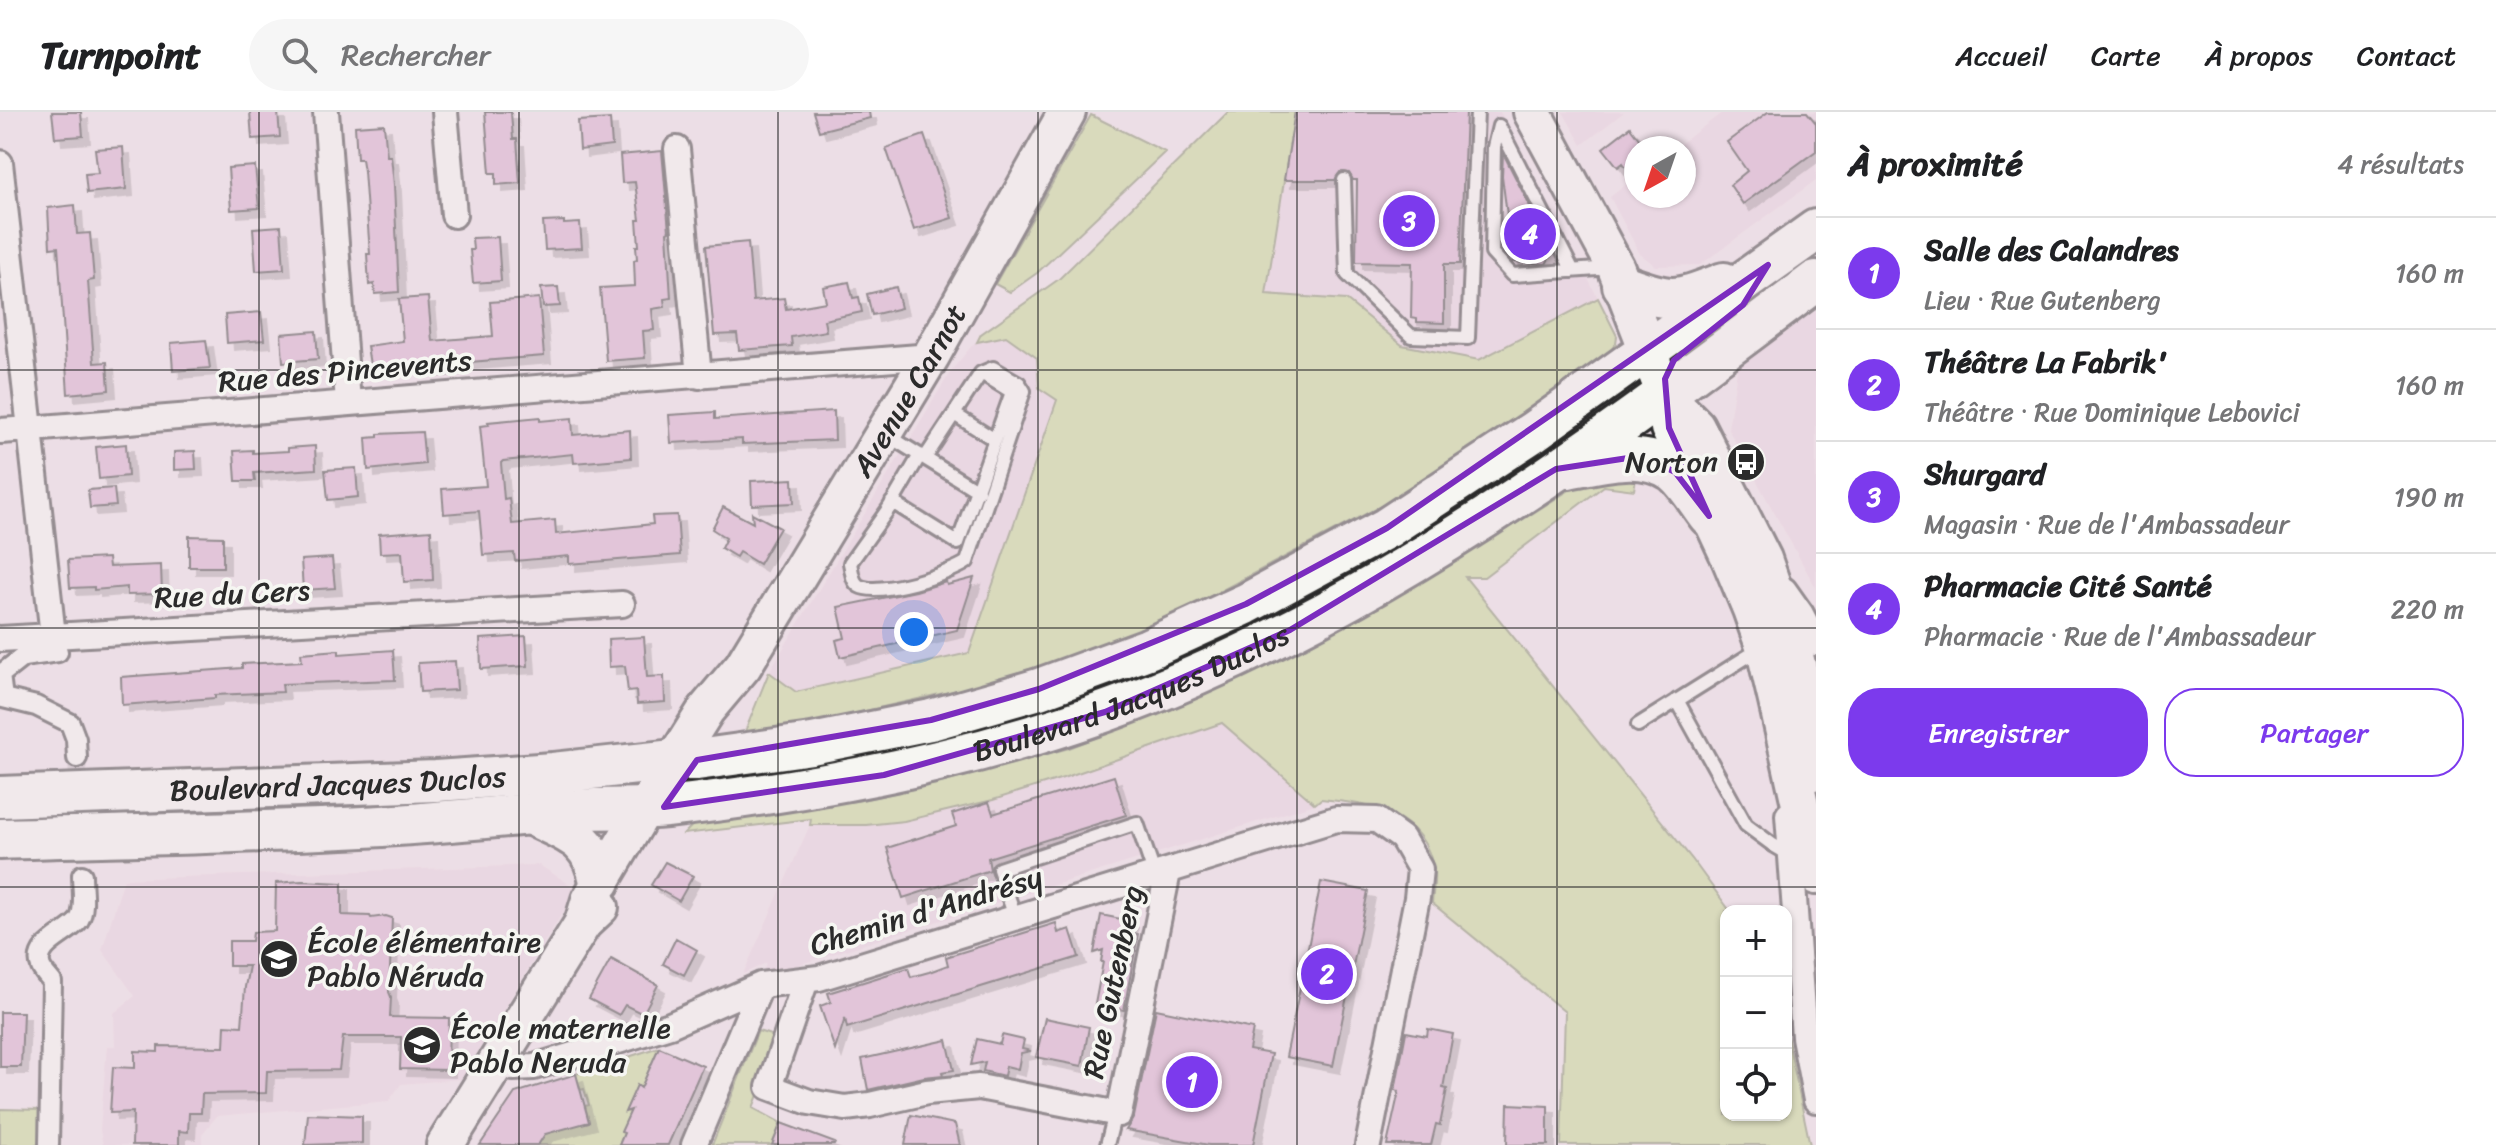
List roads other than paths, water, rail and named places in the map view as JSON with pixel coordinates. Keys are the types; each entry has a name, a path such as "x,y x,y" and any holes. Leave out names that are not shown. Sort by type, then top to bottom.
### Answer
{"main road":[{"name":"Avenue Carnot","path":"670,783 706,710 743,666 931,356 1067,112"},
{"path":"1532,112 1620,276 1665,395 1696,426 1763,559 1783,615 1804,693 1813,756 1810,863"},
{"path":"1620,276 1661,299 1683,299 1768,265 1816,230"},
{"path":"1768,265 1743,305 1674,360 1665,379 1665,395 1669,428 1744,589 1764,646 1810,863"},
{"name":"Boulevard Jacques Duclos","path":"0,839 379,826 582,809 670,783 756,768 769,762 788,746 931,720 1039,689 1148,649 1246,604 1387,528 1533,432 1768,265"},
{"name":"Boulevard Jacques Duclos","path":"0,797 436,781 553,773 670,783 884,775 981,752 1105,712 1197,676 1290,630 1451,538 1556,469 1665,395 1816,281"},
{"path":"1556,469 1628,458 1656,463 1675,472 1709,516"},
{"path":"445,1145 583,923 600,881 670,783"},
{"path":"583,923 601,906 670,783"},
{"path":"532,815 578,839 589,849 600,881"}],"street":[{"path":"326,112 348,402"},
{"path":"445,112 454,215"},
{"path":"677,149 699,376"},
{"path":"0,163 53,636 58,652 23,657 0,675 3,698 36,706 70,723 76,739 77,758"},
{"name":"Rue des Pincevents","path":"0,431 931,356"},
{"path":"1763,559 1801,614 1816,643"},
{"name":"Rue du Cers","path":"0,639 622,604"},
{"name":"Chemin d'Andrésy","path":"499,1060 521,1070 551,1063 670,1025 761,985 806,980 1336,819 1377,820 1402,838 1420,869 1417,898 1368,1145"},
{"path":"1810,863 1804,1037 1816,1100"},
{"name":"Rue Gutenberg","path":"806,980 769,1087 809,1102 845,1108 927,1092 979,1087 1119,1114 1161,874"},
{"path":"49,1145 52,982 41,967 39,956 44,948 80,918 82,875"},
{"path":"694,1145 761,985"}],"lane":[{"path":"1344,180 1347,274 1411,336 1468,338 1477,112"},
{"path":"1505,112 1494,147 1492,253 1512,275 1573,271 1620,276"},
{"path":"1499,126 1573,271"},
{"path":"993,368 1019,383 1024,391 967,562 954,571 876,590 859,586 853,579 850,563 954,414 981,373 993,368"},
{"path":"892,502 958,543 1012,392 981,373"},
{"path":"954,414 995,440"},
{"path":"885,433 978,491"},
{"path":"1638,725 1764,646"},
{"path":"1677,700 1746,825 1810,863"},
{"path":"1015,917 999,869 1137,823 1161,874"},
{"path":"1107,1145 1115,1113"}],"tunnel":[{"path":"77,758 82,875"}],"place":[{"name":"Shurgard","path":"1409,221"},
{"name":"Pharmacie Cité Santé","path":"1530,234"},
{"name":"Norton","path":"1746,462"},
{"name":"École élémentaire Pablo Néruda","path":"279,959"},
{"name":"Théâtre La Fabrik'","path":"1327,974"},
{"name":"École maternelle Pablo Neruda","path":"422,1045"},
{"name":"Salle des Calandres","path":"1192,1082"}]}
